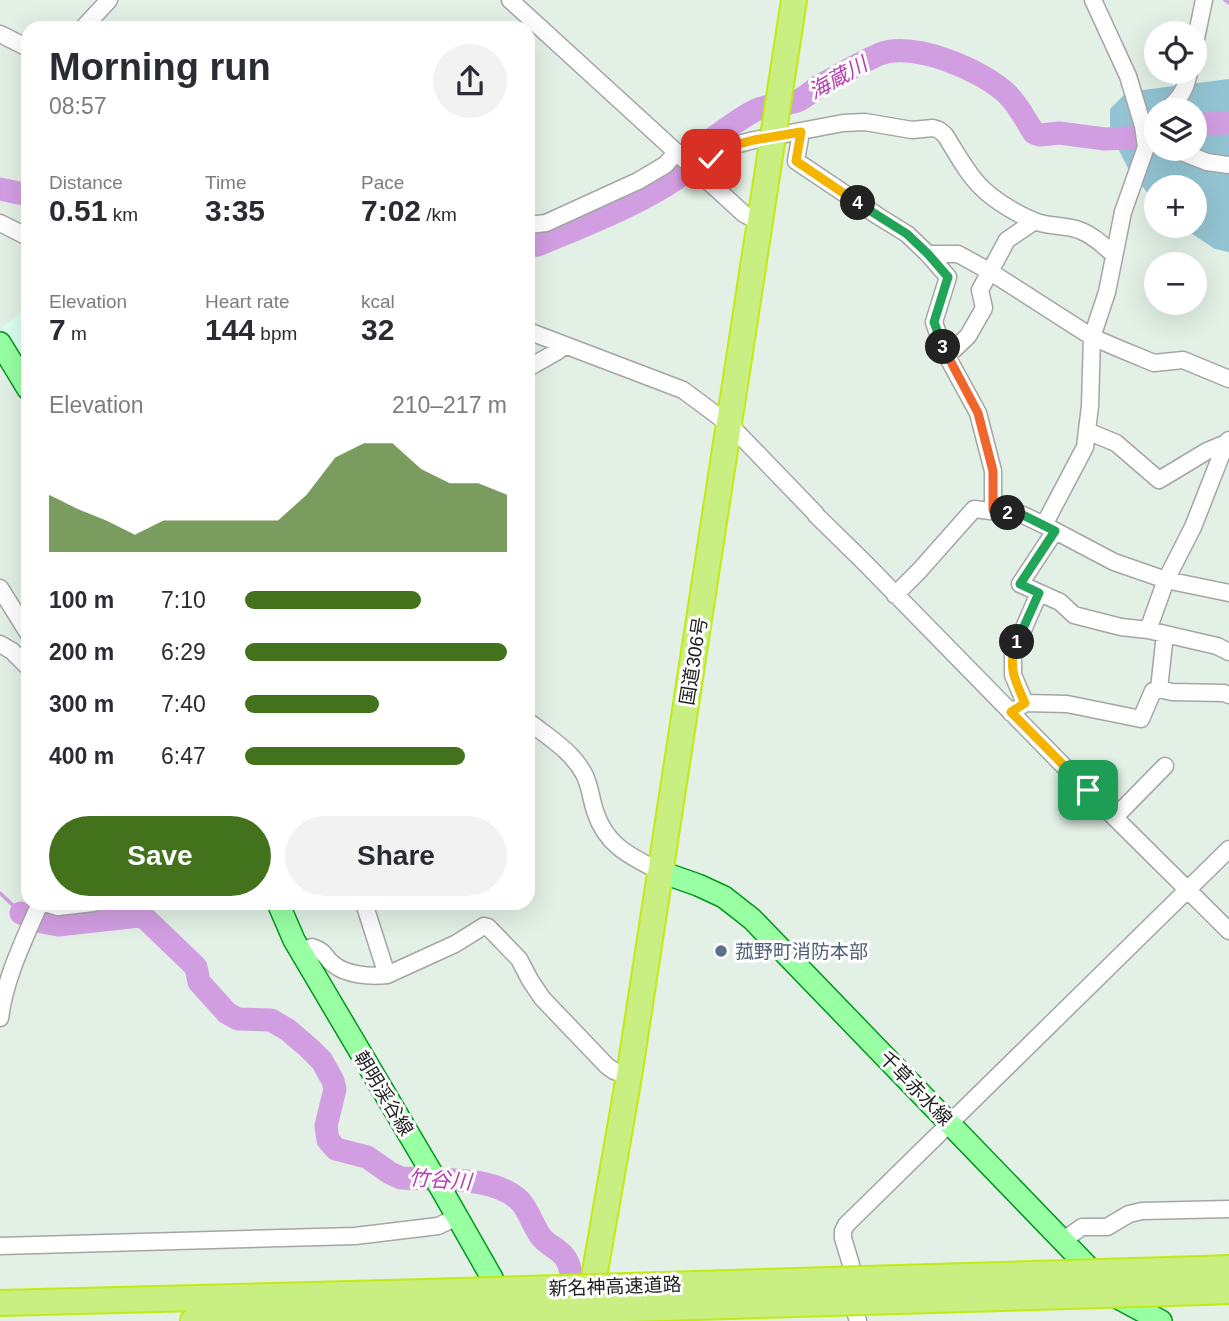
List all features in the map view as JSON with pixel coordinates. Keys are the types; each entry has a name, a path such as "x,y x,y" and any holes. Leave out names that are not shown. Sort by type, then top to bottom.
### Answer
{"highway":[{"name":"国道306号","path":"587,1321 661,872 794,0"},
{"name":"新名神高速道路","path":"0,1303 426,1303 1203,1280 1229,1268"},
{"name":"新名神高速道路","path":"1203,1280 1229,1291"},
{"name":"新名神高速道路","path":"193,1321 426,1303"}],"main road":[{"path":"0,342 21,376"},
{"name":"千草赤水線","path":"661,872 724,897 752,919 1118,1298 1161,1321"},
{"name":"朝明渓谷線","path":"281,910 300,951 492,1278 503,1302 506,1321"}],"street":[{"path":"90,21 109,0"},
{"path":"510,0 533,21"},
{"path":"1093,0 1128,76 1144,122"},
{"path":"1200,21 1204,0"},
{"path":"535,23 744,214 760,222"},
{"path":"0,34 21,44"},
{"path":"700,173 723,148 754,140 865,122 912,130 939,130 982,188 1035,221 1081,230 1094,237 1114,255"},
{"path":"801,132 796,161 907,234 948,277 934,322 947,356 978,413 993,471 993,510"},
{"path":"1144,146 1124,212 1107,292 1092,337 1090,406 1085,447 1050,528 1020,584 1060,602 1074,615 1217,646 1229,652"},
{"path":"535,224 546,223 638,181 679,154"},
{"path":"1204,161 1229,165"},
{"path":"947,356 968,336 984,308 979,290 1007,240 1035,221"},
{"path":"1,225 21,234"},
{"path":"928,254 958,254 1092,337 1154,363 1183,360 1229,379"},
{"path":"535,334 683,390 730,425 1229,931"},
{"path":"535,364 565,345"},
{"path":"1087,431 1116,443 1159,480 1227,442"},
{"path":"1148,630 1166,580 1193,527 1227,442"},
{"path":"895,594 974,509 1023,515 1114,562 1166,580 1229,593"},
{"path":"0,588 21,622"},
{"path":"1025,703 1013,675 1013,653 1039,593"},
{"path":"1159,689 1165,634"},
{"path":"0,644 21,661"},
{"path":"1011,712 1025,703 1067,704 1141,719 1153,691 1228,689"},
{"path":"535,726 569,753 585,775 596,814 607,838 625,853 661,872"},
{"path":"1115,817 1165,766"},
{"path":"858,1321 852,1299 852,1268 843,1238 846,1225 1229,849"},
{"path":"0,1018 14,964 38,910"},
{"path":"366,910 387,975"},
{"path":"300,951 312,947 322,950 333,964 347,972 387,975 468,938 484,926 493,931 519,959 542,998 607,1066 629,1076"},
{"path":"1062,1241 1082,1227 1107,1227 1129,1214 1142,1211 1229,1209"},
{"path":"0,1246 355,1236 438,1226 457,1217"}],"shaded area":[{"path":"1229,79 1229,252 1215,249 1198,238 1207,238 1207,175 1144,175 1144,189 1130,172 1110,133 1110,109 1127,92 1207,84 1207,82"},
{"path":"21,313 21,361 1,327"}],"waterway":[{"path":"1225,0 1229,3"},
{"name":"海蔵川","path":"535,245 627,207 660,189 676,179 716,136 752,112 797,101 857,65 880,54 894,51 911,51 947,60 981,76 1007,94 1034,133 1059,133 1105,139 1144,136"},
{"name":"海蔵川","path":"1207,124 1229,123"},
{"name":"海蔵川","path":"0,189 21,194"},
{"path":"0,893 21,913"},
{"name":"竹谷川","path":"21,913 58,925 139,916 146,919 196,967 199,982 227,1013 238,1019 271,1020 288,1030 322,1061 335,1089 326,1126 328,1140 336,1149 367,1157 401,1178 464,1180 509,1193 523,1205 542,1238 566,1259 571,1270 573,1287 583,1304"}],"place":[{"name":"菰野町消防本部","path":"721,951"}],"route":[{"path":"711,159 723,148 801,132 796,161 907,234 948,277 934,322 943,349 978,413 993,471 993,510 1023,515 1055,531 1020,584 1039,593 1013,653 1013,675 1025,703 1011,712 1088,790"}]}
